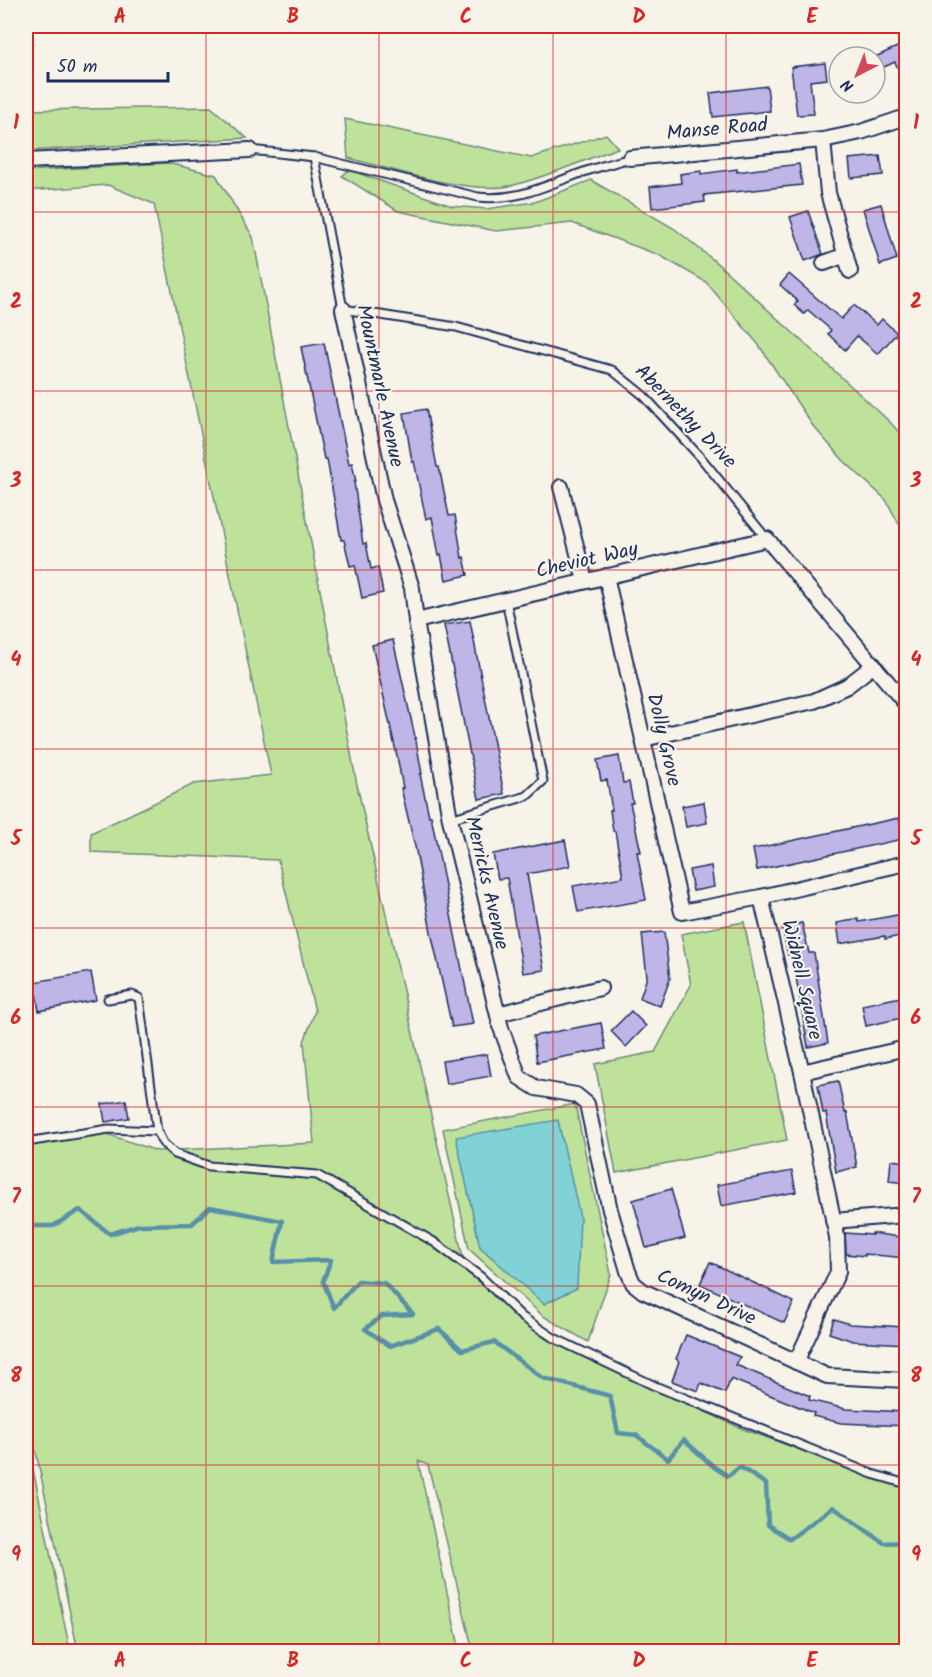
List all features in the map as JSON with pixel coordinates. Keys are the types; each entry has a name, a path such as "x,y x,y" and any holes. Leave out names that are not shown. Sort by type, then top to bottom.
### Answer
{"street":[{"name":"Manse Road","path":"630,158 823,140 861,132 906,117"},
{"path":"823,140 828,193 850,271"},
{"path":"26,161 250,150"},
{"path":"824,263 846,255"},
{"name":"Mountmarle Avenue","path":"343,309 384,500 412,588 416,621"},
{"path":"561,487 585,581"},
{"name":"Cheviot Way","path":"416,621 767,539"},
{"name":"Abernethy Drive","path":"767,539 906,704"},
{"name":"Dolly Grove","path":"606,576 682,912"},
{"name":"Merricks Avenue","path":"416,621 450,819 498,1014 519,1077 536,1088 576,1095 587,1104"},
{"path":"643,739 814,700 846,686 874,665"},
{"name":"Widnell Square","path":"682,912 761,897 906,863"},
{"name":"Widnell Square","path":"761,897 802,1072 837,1237 838,1272 796,1362"},
{"path":"498,1014 600,988"},
{"name":"Widnell Square","path":"802,1072 906,1048"},
{"name":"Comyn Drive","path":"587,1104 610,1210 633,1283 643,1291 827,1376 906,1380"},
{"path":"833,1221 906,1215"}],"lane":[{"name":"Manse Road","path":"250,150 314,157 478,197 499,199 533,191 630,158"},
{"name":"Mountmarle Avenue","path":"314,157 343,309"},
{"name":"Abernethy Drive","path":"343,309 456,327 612,370 644,396 666,419 767,539"},
{"path":"450,819 527,796 543,780 506,600"},
{"path":"108,999 132,995 139,998 157,1131 163,1143 175,1154 209,1166 317,1175 434,1242 481,1277 522,1317 554,1338 655,1386 872,1474 906,1482"},
{"path":"26,1142 109,1129 157,1131"}],"green space":[{"path":"211,107 247,138 26,151 26,110"},
{"path":"345,119 531,158 606,134 618,148 514,185 476,187 432,180 348,158"},
{"path":"168,163 216,175 253,237 357,785 466,1271 546,1339 743,1429 895,1484 906,1484 906,1651 473,1651 428,1465 418,1461 460,1651 78,1651 26,1405 26,1145 104,1133 157,1151 314,1143 304,1042 315,1011 278,860 91,852 91,833 194,784 271,775 154,204 108,185 26,191 26,171"},
{"path":"349,170 452,206 486,209 535,202 591,180 675,229 717,263 890,422 906,440 906,537 886,500 843,460 813,426 758,344 706,282 659,255 572,223 496,231 398,211 342,176"},
{"path":"744,922 787,1140 616,1173 595,1064 655,1052 691,985 681,934"},
{"path":"575,1104 611,1274 588,1342 543,1316 469,1249 443,1129"},
{"path":"26,1434 70,1651 26,1651"}],"water":[{"path":"558,1120 580,1217 577,1288 544,1304 480,1247 456,1137"}],"building":[{"path":"906,43 906,87 895,62 887,66 887,52"},
{"path":"825,63 827,79 810,81 814,114 797,115 791,67"},
{"path":"767,86 770,111 713,117 710,93"},
{"path":"880,156 883,175 851,178 849,159"},
{"path":"799,164 802,185 704,195 705,202 652,208 650,187 681,183 680,174 701,171 701,174 737,169 737,172"},
{"path":"881,204 897,259 880,265 863,209"},
{"path":"808,211 823,254 805,261 790,217"},
{"path":"789,274 841,319 854,305 877,325 882,319 897,333 878,354 857,336 845,350 828,334 831,330 808,310 804,314 794,305 798,301 780,285"},
{"path":"324,343 349,464 352,463 356,482 354,482 363,544 366,543 371,569 378,567 383,593 362,598 355,565 350,566 344,540 341,540 327,459 324,459 301,347"},
{"path":"426,409 449,516 455,515 462,558 464,557 468,575 446,580 432,517 426,519 414,461 412,462 404,413"},
{"path":"470,621 504,794 479,799 444,625"},
{"path":"393,640 416,741 422,774 420,774 429,816 431,816 473,1024 452,1027 401,788 403,788 397,756 372,645"},
{"path":"619,756 623,783 629,782 633,803 630,803 641,852 637,852 646,900 578,912 573,886 623,877 615,831 613,831 607,780 601,781 597,760"},
{"path":"704,802 707,823 686,827 682,806"},
{"path":"899,818 903,839 757,870 753,849"},
{"path":"565,840 570,866 527,874 544,970 523,973 507,878 498,879 493,854"},
{"path":"711,866 714,887 693,891 689,870"},
{"path":"903,914 906,935 885,939 885,936 840,944 837,923 858,919 859,922"},
{"path":"802,923 809,953 814,953 828,1043 808,1047 792,954 788,955 782,927"},
{"path":"664,932 670,979 660,1006 640,998 647,977 642,934"},
{"path":"91,972 96,1000 39,1011 34,982"},
{"path":"906,996 906,1017 866,1026 862,1005"},
{"path":"631,1011 646,1026 626,1047 611,1031"},
{"path":"601,1023 606,1049 537,1062 533,1036"},
{"path":"487,1054 491,1076 446,1084 442,1061"},
{"path":"838,1081 845,1113 847,1112 857,1167 836,1172 826,1113 823,1113 818,1085"},
{"path":"126,1100 129,1118 105,1122 102,1104"},
{"path":"891,1160 906,1162 906,1183 889,1181"},
{"path":"792,1171 796,1192 721,1206 717,1185"},
{"path":"671,1189 685,1238 646,1248 633,1200"},
{"path":"845,1233 872,1235 872,1233 906,1238 906,1258 846,1254"},
{"path":"710,1262 794,1302 784,1323 700,1284"},
{"path":"834,1319 850,1324 906,1327 906,1344 853,1341 829,1333"},
{"path":"686,1335 740,1357 736,1365 810,1396 809,1400 846,1409 906,1412 906,1426 841,1423 813,1416 814,1413 731,1379 725,1393 701,1383 698,1391 672,1381 679,1361 676,1359"}],"waterway":[{"path":"26,1226 53,1226 80,1210 110,1234 139,1225 192,1224 210,1207 282,1221 273,1262 331,1260 323,1281 334,1308 358,1281 384,1283 413,1314 382,1316 365,1329 390,1346 439,1329 462,1350 494,1342 543,1378 610,1396 618,1433 636,1435 668,1459 684,1440 714,1467 728,1476 740,1467 766,1484 768,1525 790,1539 833,1507 884,1543 906,1542"}]}
